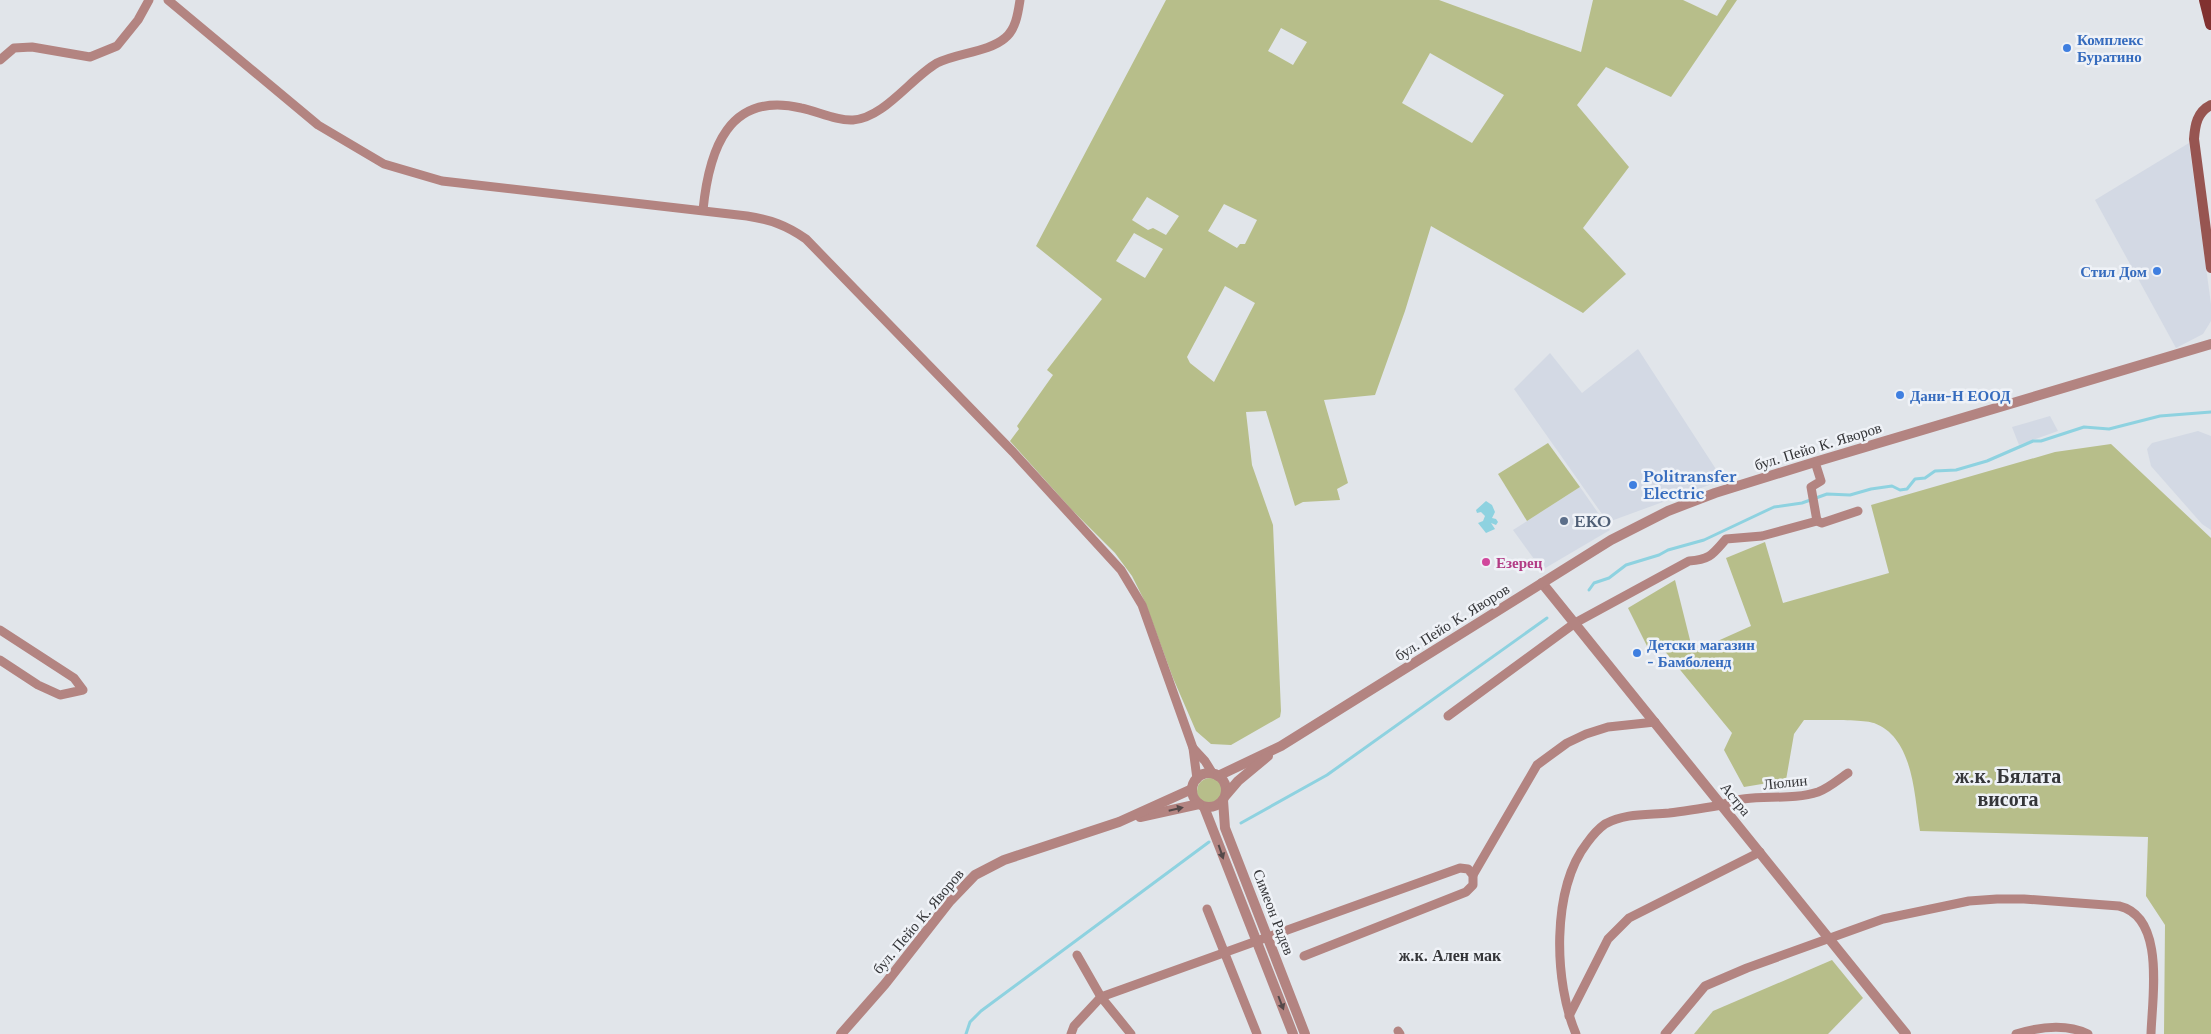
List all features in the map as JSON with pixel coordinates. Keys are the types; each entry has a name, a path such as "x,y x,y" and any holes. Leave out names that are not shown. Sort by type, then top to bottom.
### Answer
{"main road":[{"path":"2205,0 2211,24"},
{"path":"2211,106 2200,114 2196,121 2194,139 2211,268"}],"street":[{"path":"0,60 14,48 32,47 90,57 108,50 116,46 138,20 149,0"},
{"path":"168,0 318,125 384,164 442,181 747,216 780,223 806,239 1060,503 1121,570 1142,606 1193,748 1197,779 1192,789 1195,800 1202,805 1215,807 1225,798 1224,782 1215,775 1193,748"},
{"path":"703,210 708,175 715,151 726,128 741,115 767,105 800,107 853,120 875,113 938,63 983,48 1005,38 1016,21 1020,0"},
{"name":"бул. Пейо К. Яворов","path":"1225,798 1238,781 1281,746 1610,540 1668,511 1715,493 1815,462 2211,344"},
{"path":"1815,462 1821,482 1811,487 1816,516 1822,522 1858,511"},
{"path":"1448,716 1574,623 1689,561 1703,560 1710,557 1726,539 1762,536 1816,516"},
{"name":"Астра","path":"1542,583 1906,1034"},
{"path":"0,630 74,678 83,690 60,695 38,685 0,660"},
{"path":"1304,956 1466,892 1472,884 1473,875 1537,765 1567,743 1586,734 1608,727 1655,722"},
{"name":"бул. Пейо К. Яворов","path":"1215,775 1281,746"},
{"name":"Люлин","path":"1576,1034 1569,1017 1560,955 1562,900 1572,866 1594,833 1604,825 1618,819 1722,805 1733,800 1776,798 1820,792 1848,773"},
{"path":"1197,779 1207,774 1215,775"},
{"name":"бул. Пейо К. Яворов","path":"841,1034 889,979 950,901 975,874 1004,860 1119,822 1192,789"},
{"name":"Симеон Радев","path":"1225,798 1225,828 1305,1034"},
{"name":"бул. Пейо К. Яворов","path":"1119,822 1202,805"},
{"name":"Симеон Радев","path":"1202,805 1293,1034"},
{"path":"1569,1017 1608,939 1629,918 1760,852"},
{"path":"1071,1034 1074,1026 1101,996 1225,954 1267,937 1460,868 1468,869 1473,875"},
{"path":"1665,1034 1705,986 1747,968 1884,919 1969,901 2024,899 2124,907 2142,920 2150,939 2152,963 2151,1034"},
{"path":"1207,909 1256,1034"},
{"path":"1077,955 1101,996 1131,1034"},
{"path":"2016,1034 2030,1030 2058,1028 2088,1034"}],"shaded area":[{"path":"2189,143 2211,304 2211,321 2203,334 2176,348 2095,200"},
{"path":"1638,349 1723,480 1611,521 1602,514 1514,389 1550,353 1582,393"},
{"path":"2050,416 2058,431 2019,445 2012,427"},
{"path":"2198,431 2211,436 2211,530 2202,524 2151,466 2147,449 2152,443"},
{"path":"1580,487 1610,530 1542,570 1513,530"}],"green space":[{"path":"1166,0 1439,0 1581,52 1593,0 1683,0 1717,16 1727,0 1737,0 1671,97 1606,67 1577,105 1629,167 1583,228 1626,274 1583,313 1431,226 1405,311 1375,395 1324,400 1348,483 1337,489 1340,500 1303,502 1295,506 1266,411 1246,412 1252,465 1273,525 1281,711 1280,717 1231,745 1211,744 1196,731 1173,678 1145,602 1132,576 1115,553 1072,510 1010,441 1019,429 1017,426 1053,375 1047,370 1102,299 1036,246","holes":["1281,28 1307,42 1293,65 1268,51","1430,53 1504,95 1472,143 1402,103","1147,197 1179,216 1166,235 1153,228 1148,230 1132,220","1224,204 1257,220 1245,244 1240,244 1237,248 1208,231","1134,233 1163,249 1145,278 1116,261","1225,286 1255,303 1214,382 1190,363 1187,357"]},
{"path":"1548,443 1580,487 1527,521 1498,474"},
{"path":"2111,444 2211,538 2211,1034 2164,1034 2165,925 2146,896 2148,837 1920,831 1910,769 1905,754 1887,730 1874,723 1861,721 1804,720 1794,734 1786,780 1744,787 1724,750 1732,733 1658,643 1649,650 1628,608 1675,580 1693,652 1751,626 1726,558 1765,542 1783,603 1889,573 1871,505 2055,452"},
{"path":"1210,778 1219,782 1223,791 1219,800 1210,804 1201,800 1197,791 1201,782"},
{"path":"1832,960 1863,998 1828,1034 1694,1034 1713,1011"}],"water":[{"path":"1486,501 1492,505 1495,512 1492,518 1498,522 1496,525 1491,523 1495,529 1486,533 1478,523 1483,521 1485,516 1481,512 1477,513 1476,510"}],"waterway":[{"path":"1589,590 1594,583 1609,578 1626,565 1704,540 1774,507 1802,503 1827,494 1850,495 1892,486 1900,490 1907,489 1915,479 1925,478 1935,471 1956,470 1987,461 2033,441 2041,441 2084,427 2109,429 2160,416 2211,412"},
{"path":"1241,823 1327,775 1547,618"},
{"path":"966,1034 970,1022 981,1011 1209,842"}],"place":[{"name":"Комплекс Буратино","path":"2067,48"},
{"name":"Стил Дом","path":"2157,271"},
{"name":"Дани-Н ЕООД","path":"1900,395"},
{"name":"Politransfer Electric","path":"1633,485"},
{"name":"EKO","path":"1564,521"},
{"name":"Езерец","path":"1486,562"},
{"name":"Детски магазин - Бамболенд","path":"1637,653"}],"district":[{"name":"ж.к. Бялата висота","path":"2008,788"},
{"name":"ж.к. Ален мак","path":"1450,955"}]}
